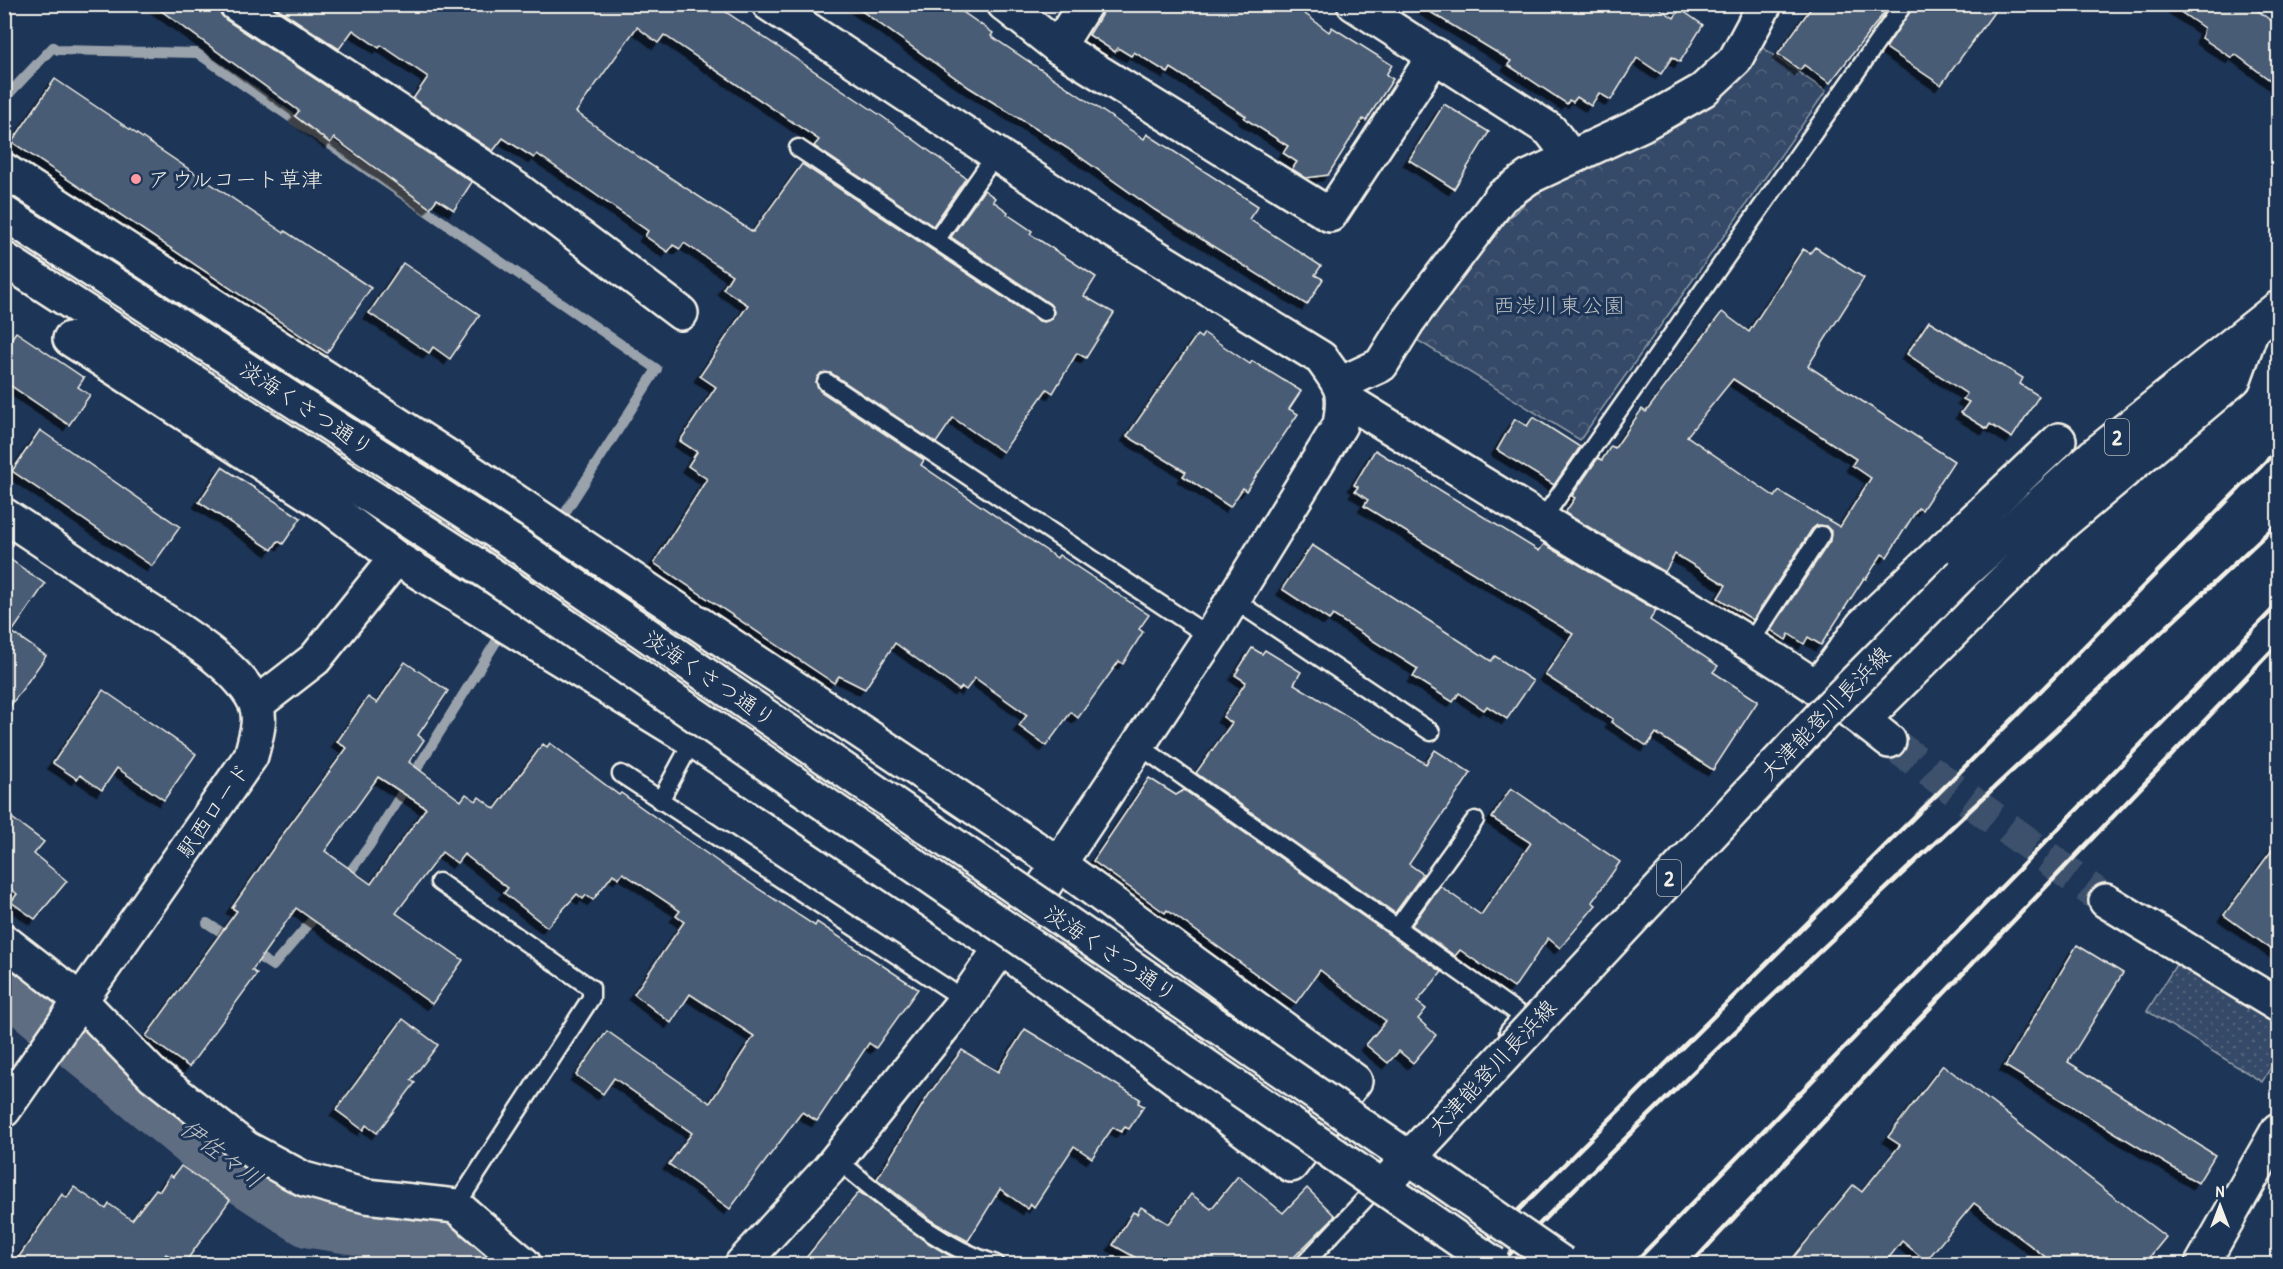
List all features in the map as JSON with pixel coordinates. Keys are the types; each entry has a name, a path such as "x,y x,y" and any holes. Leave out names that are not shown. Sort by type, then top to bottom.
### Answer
{"street":[{"path":"236,4 514,188 681,313"},
{"path":"769,4 1099,222 1321,358 1342,392 1541,520 1750,643 1863,720 1889,741"},
{"path":"1004,4 1058,47 1330,215 1435,55"},
{"path":"1058,47 1085,4"},
{"path":"1354,4 1550,130 1570,158"},
{"path":"1342,392 1381,365 1408,321 1501,197 1529,177 1642,124 1703,90 1735,60 1765,4"},
{"path":"4,170 466,469 1059,864 1355,1081 1292,1165 1002,948 693,740 396,558 328,506 70,339"},
{"name":"淡海くさつ通り","path":"4,213 512,542 1407,1157"},
{"name":"淡海くさつ通り","path":"4,259 492,575 1382,1187"},
{"name":"大津能登川長浜線","path":"1382,1187 1407,1157 1823,714 1962,574 2093,456 2278,308"},
{"path":"1863,720 2064,522 2234,380 2252,329"},
{"path":"742,1264 836,1159 965,1000 1002,948 1234,600 1340,425 1342,392"},
{"path":"1817,688 1863,625 2059,440"},
{"path":"4,515 173,627 226,666 242,682 256,704 315,659 396,558"},
{"name":"駅西ロード","path":"4,1110 251,756 259,726 256,704"},
{"path":"2106,902 2278,1005"},
{"path":"4,940 153,1075 246,1148 304,1179 366,1196 456,1206 524,1264"},
{"path":"2202,1264 2278,1130"},
{"name":"大津能登川長浜線","path":"1407,1157 1563,1264"},
{"path":"1382,1187 1494,1264"}],"lane":[{"path":"1541,520 1904,4"},
{"path":"798,148 1044,312"},
{"path":"937,239 996,154"},
{"path":"826,382 1210,637"},
{"path":"1750,643 1821,535"},
{"path":"1234,600 1431,732"},
{"path":"660,801 693,740"},
{"path":"1137,744 1522,1016 1355,1213 1304,1264"},
{"path":"621,774 965,1000"},
{"path":"1397,928 1475,820"},
{"path":"439,882 591,988 591,998 456,1206"},
{"path":"836,1159 882,1197 937,1236 996,1264"}],"green space":[{"name":"西渋川東公園","path":"1760,46 1826,91 1580,440 1417,340 1471,263 1517,210 1549,187 1688,120 1722,95 1737,80"},
{"path":"2177,963 2278,1019 2278,1056 2262,1082 2147,1011"}],"building":[{"path":"152,4 218,4 220,13 226,20 472,182 454,210 437,199 430,208 334,138 330,143 295,116 299,111"},
{"path":"271,4 714,4 883,117 966,178 933,226 814,146 819,140 664,35 658,43 637,27 576,112 643,160 753,232 802,164 1039,321 1044,322 1052,318 1054,312 1050,304 951,237 984,190 995,198 993,201 1008,212 1007,214 1032,231 1030,234 1096,277 1084,296 1114,313 1086,358 1077,353 1053,393 1047,389 1003,452 953,418 936,443 831,373 821,373 816,382 820,391 924,460 921,465 1057,558 1059,555 1149,615 1139,629 1143,632 1123,664 1119,661 1078,718 1071,712 1046,746 1019,726 1027,715 975,678 966,690 962,687 959,690 895,643 865,689 839,676 834,683 654,563 707,479 688,466 697,452 680,441 716,387 700,376 748,305 723,289 732,275 684,243 680,249 673,245 668,252 645,236 648,231 537,154 534,158 503,138 493,151 413,99 428,77 381,45 379,48 353,30 339,49"},
{"path":"852,4 951,4 993,33 991,36 1144,139 1147,134 1258,206 1249,219 1321,266 1315,275 1323,279 1307,305 1155,210 1067,148 970,88"},
{"path":"1108,4 1292,4 1329,32 1332,27 1392,65 1386,75 1393,79 1366,121 1363,119 1328,175 1306,178 1292,169 1297,162 1283,153 1288,146 1244,118 1246,116 1171,68 1168,73 1134,52 1131,56 1118,48 1115,52 1089,35"},
{"path":"1417,4 1653,4 1674,18 1680,9 1703,25 1680,62 1672,57 1661,74 1637,58 1611,100 1599,93 1591,106 1577,97 1573,102 1569,100 1567,104 1508,65 1511,61"},
{"path":"1814,4 1891,4 1830,83 1804,65 1800,70 1778,54"},
{"path":"1914,4 2000,4 1941,85 1886,48"},
{"path":"2169,4 2249,4 2278,26 2278,86 2235,54 2232,58 2202,38 2204,28"},
{"name":"アウルコート草津","path":"55,79 284,233 285,231 371,288 327,353 12,142"},
{"path":"1444,104 1489,132 1454,189 1409,160"},
{"path":"1815,247 1864,278 1808,366 1954,461 1922,510 1918,508 1887,557 1882,554 1866,579 1864,578 1821,645 1808,637 1804,644 1789,634 1786,640 1771,630 1830,541 1831,531 1826,526 1817,525 1812,529 1753,620 1718,598 1726,585 1675,554 1665,572 1565,513 1575,498 1572,496 1598,458 1602,460 1611,446 1615,448 1642,409 1646,412 1722,312 1749,332 1803,249 1810,253","holes":["1733,379 1856,459 1852,465 1871,478 1840,527 1779,491 1775,497 1687,436"]},
{"path":"403,263 480,315 450,359 433,347 429,353 369,313"},
{"path":"1929,321 2023,378 2020,384 2039,396 2012,438 1990,424 1987,429 1961,413 1969,402 1963,399 1967,394 1907,354"},
{"path":"16,332 84,378 78,387 90,395 69,425 4,381 4,349"},
{"path":"1204,333 1250,364 1252,361 1301,391 1289,409 1298,414 1246,491 1243,488 1230,507 1183,476 1186,472 1127,436 1197,335 1201,338"},
{"path":"1533,417 1580,447 1554,485 1497,450 1515,419 1527,426"},
{"path":"40,430 180,527 152,566 12,471"},
{"path":"1375,450 1539,551 1544,544 1656,610 1650,620 1718,666 1713,672 1758,701 1713,770 1656,733 1647,746 1611,722 1613,719 1545,675 1573,634 1364,506 1368,500 1355,491 1358,487 1354,485"},
{"path":"222,467 301,518 283,544 278,541 272,550 199,502"},
{"path":"1312,545 1491,661 1495,656 1533,681 1507,719 1487,706 1484,710 1459,693 1453,702 1413,677 1418,669 1333,615 1329,620 1282,589"},
{"path":"4,555 45,584 12,632 46,656 4,715"},
{"path":"1252,648 1262,654 1265,650 1301,672 1294,684 1426,764 1435,750 1471,773 1409,864 1423,874 1395,913 1196,773 1232,723 1223,717 1246,682 1235,675"},
{"path":"405,662 448,691 418,735 424,740 409,762 461,801 466,794 476,801 479,797 495,809 543,744 547,747 550,743 619,795 621,793 727,868 815,926 817,922 918,989 876,1048 869,1043 817,1121 802,1112 730,1209 669,1164 692,1133 614,1078 603,1094 576,1075 607,1031 710,1103 754,1036 690,994 671,1023 634,994 684,922 676,916 680,911 623,873 619,878 613,874 593,900 586,895 583,899 577,894 547,927 504,893 508,888 464,854 457,863 442,852 396,913 463,960 432,1004 296,908 252,970 257,974 189,1067 146,1036 237,911 232,908 347,748 337,742 368,697 377,703","holes":["378,777 426,808 371,884 325,851"]},
{"path":"103,690 196,754 164,800 117,768 102,790 80,775 77,779 53,763"},
{"path":"1149,778 1176,795 1184,790 1442,972 1417,1002 1426,1009 1418,1019 1436,1035 1413,1063 1399,1051 1388,1063 1366,1045 1386,1021 1320,970 1296,1003 1167,910 1165,913 1093,861"},
{"path":"1511,788 1620,862 1592,902 1596,905 1560,948 1548,938 1514,988 1460,950 1455,956 1412,925 1440,886 1481,915 1531,843 1492,818"},
{"path":"4,812 44,842 34,854 67,881 35,919 11,902 17,894 9,887 4,892"},
{"path":"2278,842 2278,954 2224,915"},
{"path":"2077,945 2123,973 2068,1062 2215,1155 2198,1183 2005,1066"},
{"path":"403,1019 438,1045 411,1080 415,1083 377,1133 366,1125 363,1130 336,1110"},
{"path":"1025,1029 1140,1099 1138,1103 1144,1106 1129,1129 1125,1127 1121,1132 1113,1127 1092,1158 1074,1146 1034,1207 1031,1204 1028,1209 1000,1189 968,1241 937,1224 877,1179 928,1096 962,1050 998,1072"},
{"path":"1943,1065 2166,1237 2144,1264 2055,1264 1974,1203 1926,1261 1902,1241 1884,1264 1788,1264 1853,1185 1862,1192 1900,1145 1888,1137"},
{"path":"181,1166 230,1200 184,1264 166,1254 159,1264 14,1264 62,1194 67,1198 74,1187 106,1209 109,1204 132,1220 156,1189 160,1191 170,1175 173,1177"},
{"path":"1238,1176 1283,1213 1307,1188 1335,1216 1287,1264 1147,1264 1113,1245 1133,1212 1137,1214 1141,1207 1169,1224 1191,1194 1211,1209"},
{"path":"859,1192 925,1241 957,1260 954,1264 801,1264"}],"waterway":[{"path":"4,99 53,47 58,50 197,53 657,369 568,508 524,591"},
{"path":"343,881 369,846 504,629"},
{"path":"250,951 273,966 321,910"},
{"path":"207,923 232,939"},
{"name":"伊佐々川","path":"4,976 228,1162 311,1216 388,1228 457,1251 473,1264"}],"tunnel":[{"path":"1889,741 2106,901"}],"railway":[{"path":"1464,1264 2019,713 2278,449"},
{"path":"1500,1264 1788,982 2278,523"},
{"path":"1633,1264 2278,604"},
{"path":"1691,1264 1909,1030 2278,644"}],"place":[{"name":"アウルコート草津","path":"136,179"}]}
